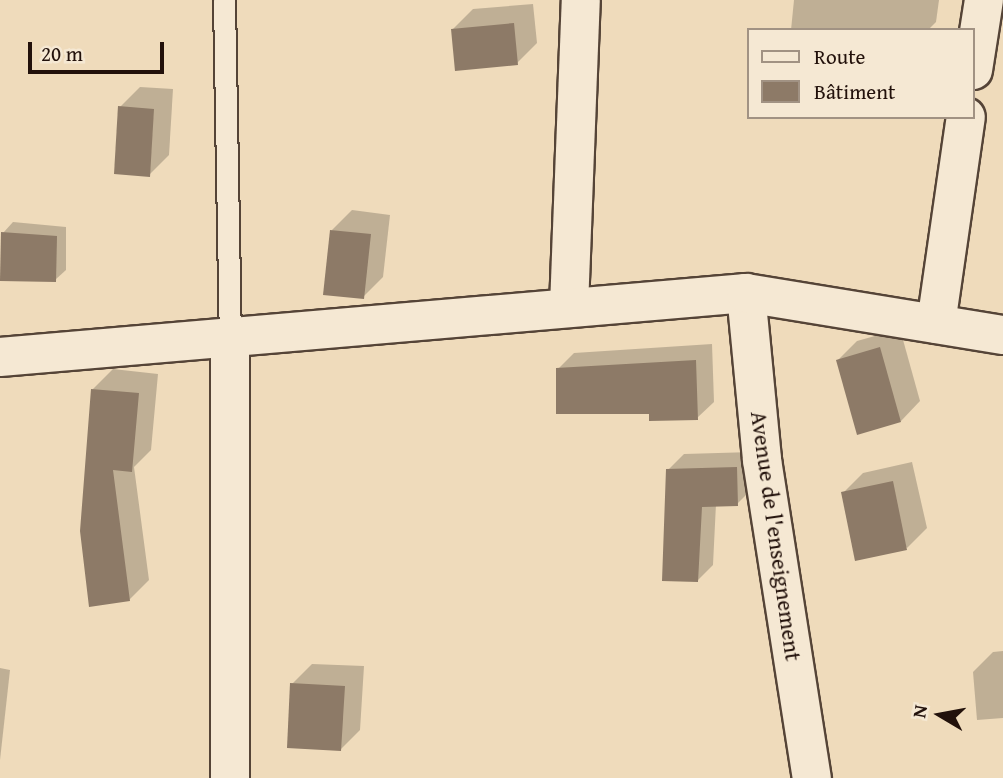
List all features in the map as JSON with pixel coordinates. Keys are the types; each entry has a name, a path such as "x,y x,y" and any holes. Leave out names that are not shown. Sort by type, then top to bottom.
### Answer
{"street":[{"path":"569,307 581,0"},
{"path":"975,57 984,0"},
{"path":"936,324 966,119"},
{"path":"0,357 746,293 1003,335"},
{"name":"Avenue de l'enseignement","path":"746,293 762,460 812,778"},
{"path":"230,337 230,778"}],"lane":[{"path":"224,0 230,337"}],"building":[{"path":"514,23 518,65 455,71 451,29"},
{"path":"118,106 154,109 150,177 114,174"},
{"path":"330,230 371,234 364,299 323,295"},
{"path":"1,232 57,236 56,282 0,281"},
{"path":"880,347 901,422 857,435 836,360"},
{"path":"696,360 698,420 649,421 649,414 556,414 556,368"},
{"path":"91,389 139,393 132,472 113,470 130,601 89,607 80,531"},
{"path":"737,467 738,506 702,507 698,582 662,581 666,469"},
{"path":"893,481 907,550 855,561 841,492"},
{"path":"290,683 345,686 341,751 287,748"}]}
